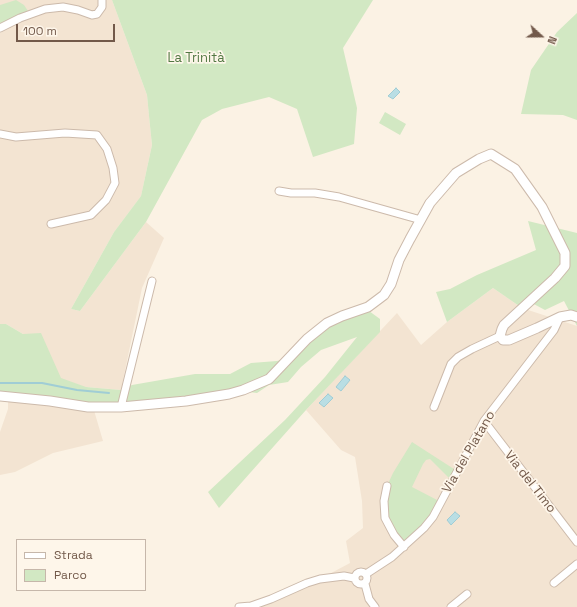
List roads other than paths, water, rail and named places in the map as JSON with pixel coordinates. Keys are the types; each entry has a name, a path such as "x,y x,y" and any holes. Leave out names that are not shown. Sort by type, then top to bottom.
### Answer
{"street":[{"path":"0,28 20,18 45,9 63,7 92,15 97,14 102,6 102,0"},
{"path":"0,134 16,137 65,133 97,135 107,149 114,168 115,183 106,200 91,215 51,224"},
{"path":"0,396 50,401 88,407 121,407 186,401 229,394 269,379 307,339 326,323 368,307 384,295 392,284 399,260 430,203 456,173 479,159 491,154 516,169 542,207 565,253 565,266 555,278 504,325 500,336 458,357 451,364 434,407"},
{"path":"279,190 291,193 315,193 339,197 420,220"},
{"path":"121,407 152,281"},
{"path":"500,336 504,340 509,340 560,317 571,315 577,317"},
{"name":"Via del Platano","path":"366,574 392,557 404,547 433,517 484,421 554,330 560,317"},
{"name":"Via del Timo","path":"484,421 577,542"},
{"path":"387,486 384,500 385,518 394,535 404,547"},
{"path":"554,583 577,564"},
{"path":"354,578 356,574 360,572 366,574 367,580 364,584 369,599 375,607"},
{"path":"239,607 251,606 320,579 344,576 354,578"},
{"path":"354,578 356,583 360,585 364,584"},
{"path":"451,607 467,594"}],"water":[{"path":"396,88 400,92 393,99 388,96"},
{"path":"345,376 350,380 341,391 336,387"},
{"path":"328,394 333,398 324,407 319,403"},
{"path":"455,512 460,516 451,525 447,520"}],"waterway":[{"path":"0,383 42,383 77,390 109,393"}],"park label":[{"name":"La Trinità","path":"196,58"}]}
